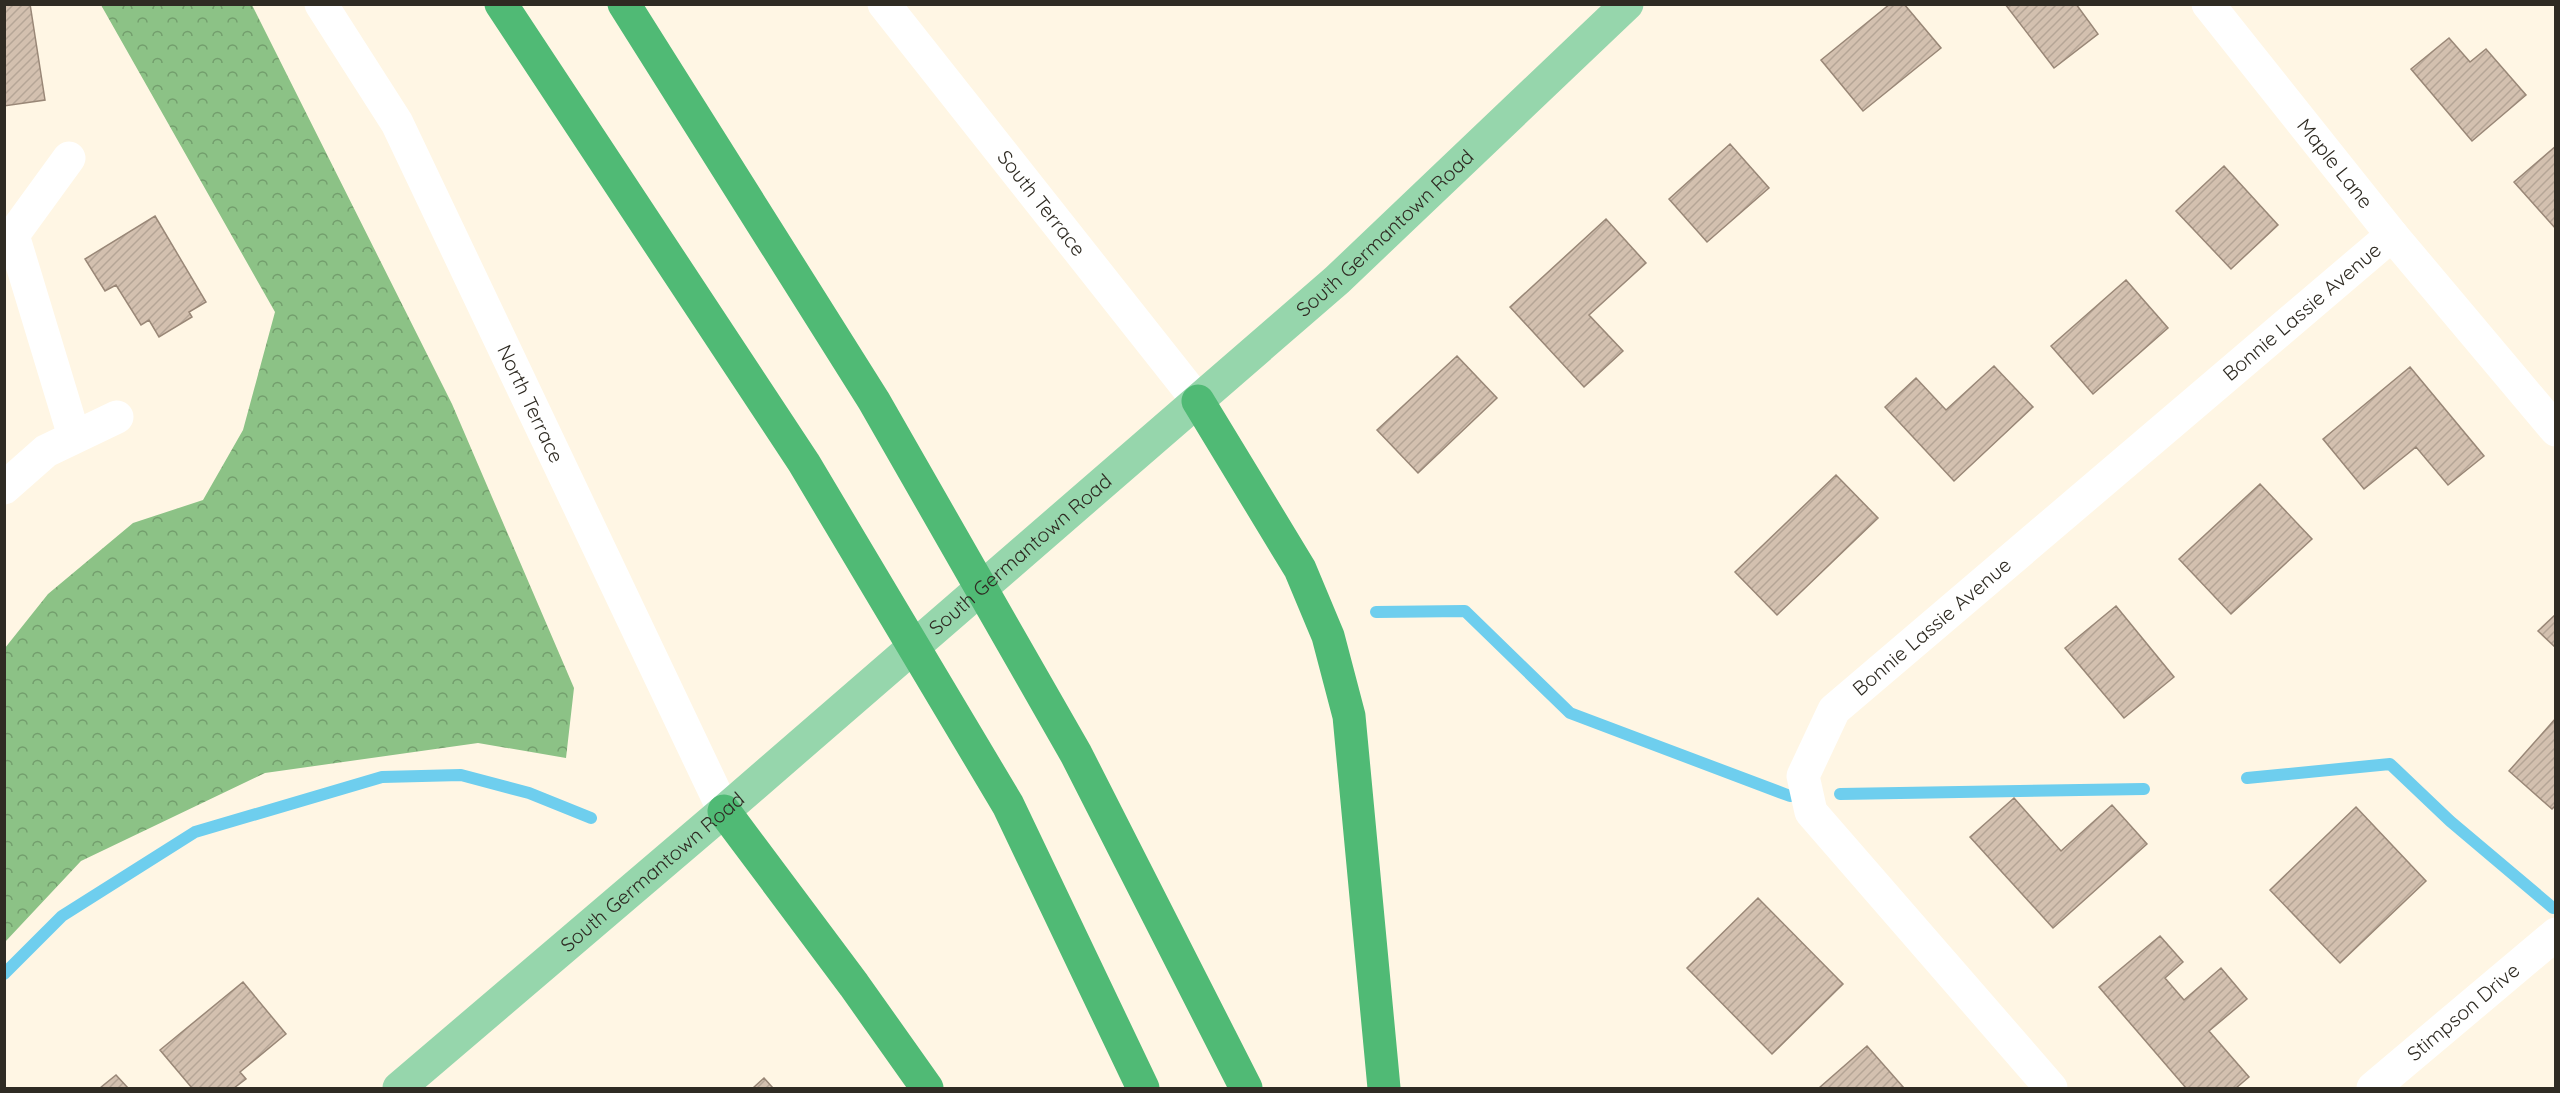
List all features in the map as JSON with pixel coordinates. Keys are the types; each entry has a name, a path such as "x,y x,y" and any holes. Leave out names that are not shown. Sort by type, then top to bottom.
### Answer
{"highway":[{"path":"501,4 804,464 1008,805 1143,1089"},
{"path":"624,4 874,401 1076,754 1246,1089"},
{"path":"1198,401 1300,569 1328,636 1349,716 1384,1089"},
{"path":"724,811 855,986 927,1089"}],"main road":[{"name":"South Germantown Road","path":"399,1089 724,811 1336,280 1626,4"}],"street":[{"name":"North Terrace","path":"321,4 397,123 724,811"},
{"name":"South Terrace","path":"884,4 1198,401"},
{"name":"Maple Lane","path":"2208,4 2392,235 2556,430"},
{"path":"69,158 13,235 74,436"},
{"name":"Bonnie Lassie Avenue","path":"2051,1089 1810,812 1803,776 1834,710 2392,235"},
{"path":"4,488 46,451 117,417"},
{"name":"Stimpson Drive","path":"2373,1089 2556,934"}],"green space":[{"path":"101,5 252,5 452,404 574,688 566,758 478,743 265,773 81,861 5,942 5,648 48,594 133,523 203,500 243,430 275,312"}],"building":[{"path":"4,4 30,4 45,100 4,106"},
{"path":"1890,4 1904,4 1941,48 1863,111 1821,60"},
{"path":"2005,4 2076,4 2098,34 2054,68"},
{"path":"2449,38 2470,62 2486,49 2526,95 2472,141 2411,69"},
{"path":"1730,144 1769,188 1707,242 1669,199"},
{"path":"2556,146 2556,229 2514,182"},
{"path":"2224,166 2278,225 2231,269 2176,211"},
{"path":"155,216 206,302 189,312 192,317 159,337 149,320 141,325 116,285 105,291 85,259"},
{"path":"1606,219 1646,263 1589,315 1623,351 1584,387 1510,307"},
{"path":"2126,280 2168,328 2093,394 2051,346"},
{"path":"1457,356 1497,398 1418,473 1377,430"},
{"path":"1994,366 2033,407 1954,481 1885,407 1916,378 1946,410"},
{"path":"2410,367 2484,456 2448,485 2416,447 2364,489 2323,439"},
{"path":"1836,475 1878,518 1777,615 1735,572"},
{"path":"2260,484 2312,539 2231,614 2179,559"},
{"path":"2116,606 2174,677 2124,718 2065,648"},
{"path":"2556,614 2556,648 2538,631"},
{"path":"2556,718 2556,805 2552,809 2509,771"},
{"path":"2014,798 2061,851 2112,805 2147,844 2053,928 1970,837"},
{"path":"2356,807 2426,881 2340,963 2270,890"},
{"path":"1758,898 1843,984 1772,1054 1687,968"},
{"path":"2160,936 2183,962 2165,978 2184,1000 2221,968 2247,999 2209,1031 2249,1077 2236,1088 2186,1088 2099,987"},
{"path":"243,982 286,1034 240,1072 246,1079 234,1088 192,1088 160,1050"},
{"path":"1867,1046 1904,1088 1819,1088"},
{"path":"116,1075 128,1088 100,1088"},
{"path":"764,1078 773,1088 753,1088"}],"waterway":[{"path":"1376,612 1465,611 1570,713 1790,796"},
{"path":"2247,778 2390,764 2450,821 2553,908"},
{"path":"4,974 62,916 195,832 382,777 461,775 529,793 591,818"},
{"path":"1840,794 2144,789"}]}
